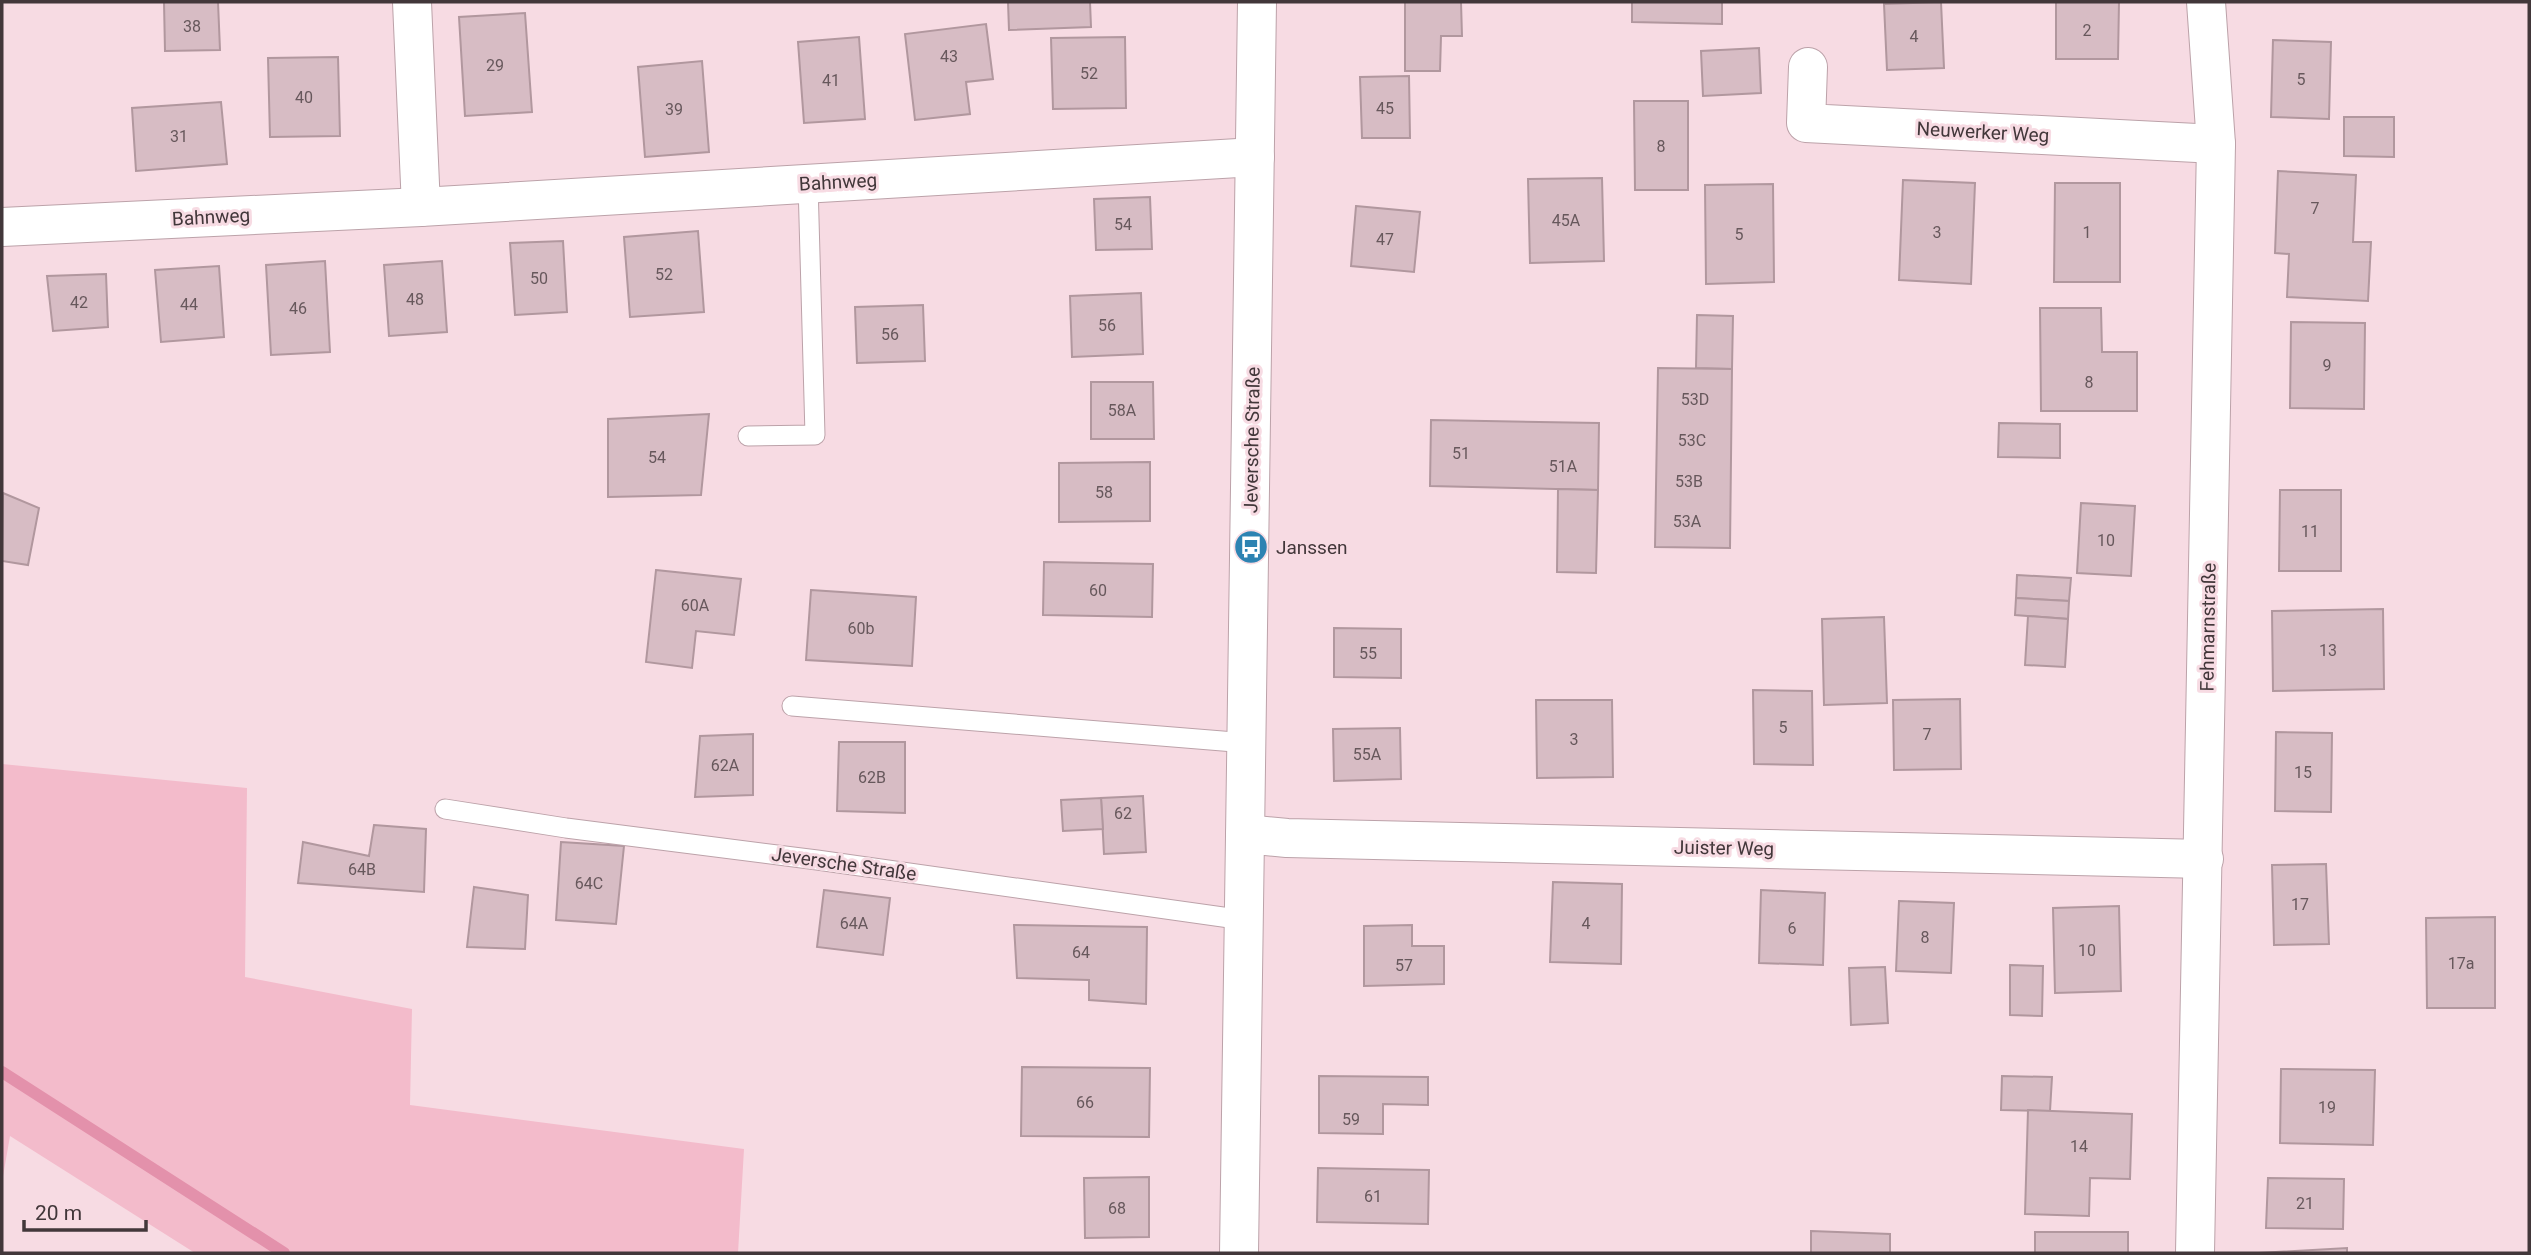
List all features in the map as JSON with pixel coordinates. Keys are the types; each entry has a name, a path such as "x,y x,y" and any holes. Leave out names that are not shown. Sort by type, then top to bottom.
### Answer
{"street":[{"path":"412,2 421,207"},
{"name":"Jeversche Straße","path":"1239,1253 1257,2"},
{"name":"Fehmarnstraße","path":"2195,1253 2216,144 2206,2"},
{"name":"Neuwerker Weg","path":"1808,67 1806,123 2216,144"},
{"name":"Bahnweg","path":"2,227 421,207 1255,157"},
{"name":"Juister Weg","path":"1245,834 1287,838 2204,859"}],"lane":[{"path":"748,436 815,435 808,183"},
{"path":"792,706 1247,743"},
{"name":"Jeversche Straße","path":"444,809 1244,920"}],"shaded area":[{"path":"2,764 247,788 245,977 412,1009 410,1105 744,1149 738,1253 195,1253 10,1136 2,1182"}],"building":[{"path":"164,2 218,2 220,50 165,51"},
{"path":"1008,2 1090,2 1091,27 1009,30"},
{"path":"1405,2 1461,2 1462,36 1441,36 1440,71 1405,71"},
{"path":"1632,2 1722,2 1722,24 1632,22"},
{"path":"1941,2 1944,68 1887,70 1884,4"},
{"path":"2056,2 2119,2 2118,59 2056,59"},
{"path":"525,13 532,112 465,116 459,17"},
{"path":"986,24 993,79 966,82 970,114 915,120 905,34"},
{"path":"859,37 865,119 804,123 798,42"},
{"path":"1125,37 1126,108 1053,109 1051,38"},
{"path":"2273,40 2331,42 2329,119 2271,117"},
{"path":"1759,48 1761,93 1703,96 1701,51"},
{"path":"338,57 340,136 270,137 268,58"},
{"path":"702,61 709,152 645,157 638,67"},
{"path":"1409,76 1410,138 1362,138 1360,77"},
{"path":"1634,101 1688,101 1688,190 1635,190"},
{"path":"221,102 227,164 136,171 132,108"},
{"path":"2344,117 2394,117 2394,157 2344,156"},
{"path":"2278,171 2356,175 2353,242 2371,242 2368,301 2287,297 2289,254 2275,253"},
{"path":"1602,178 1604,261 1530,263 1528,179"},
{"path":"1903,180 1975,183 1971,284 1899,280"},
{"path":"2055,183 2120,183 2120,282 2054,282"},
{"path":"1773,184 1774,282 1706,284 1705,185"},
{"path":"1150,197 1152,249 1096,250 1094,199"},
{"path":"1356,206 1420,212 1414,272 1351,266"},
{"path":"698,231 704,312 630,317 624,237"},
{"path":"563,241 567,312 515,315 510,243"},
{"path":"325,261 330,352 271,355 266,265"},
{"path":"442,261 447,332 389,336 384,265"},
{"path":"219,266 224,337 161,342 155,270"},
{"path":"106,274 108,327 53,331 47,276"},
{"path":"1141,293 1143,354 1072,357 1070,296"},
{"path":"923,305 925,361 857,363 855,307"},
{"path":"2040,308 2101,308 2102,352 2137,352 2137,411 2041,411"},
{"path":"1697,315 1733,316 1732,369 1696,368"},
{"path":"2291,322 2365,323 2364,409 2290,408"},
{"path":"1658,368 1732,369 1730,548 1655,547"},
{"path":"1091,382 1153,382 1154,439 1091,439"},
{"path":"709,414 701,495 608,497 608,419"},
{"path":"1431,420 1599,423 1598,490 1430,486"},
{"path":"1999,423 2060,424 2060,458 1998,457"},
{"path":"1150,462 1150,521 1059,522 1059,463"},
{"path":"1558,489 1598,490 1596,573 1557,572"},
{"path":"2280,490 2341,490 2341,571 2279,571"},
{"path":"3,493 39,508 28,565 2,561"},
{"path":"2081,503 2135,506 2131,576 2077,573"},
{"path":"1044,562 1153,564 1152,617 1043,615"},
{"path":"656,570 741,579 734,635 696,631 692,668 646,662"},
{"path":"2017,575 2071,578 2069,601 2016,598"},
{"path":"811,590 916,597 912,666 806,660"},
{"path":"2016,598 2069,601 2068,619 2015,615"},
{"path":"2383,609 2384,689 2273,691 2272,611"},
{"path":"2028,616 2068,619 2065,667 2025,665"},
{"path":"1884,617 1887,703 1824,705 1822,619"},
{"path":"1334,628 1401,629 1401,678 1334,677"},
{"path":"1753,690 1812,691 1813,765 1754,764"},
{"path":"1960,699 1961,769 1894,770 1893,700"},
{"path":"1536,700 1612,700 1613,777 1537,778"},
{"path":"1400,728 1401,779 1334,781 1333,729"},
{"path":"2276,732 2332,733 2331,812 2275,811"},
{"path":"753,734 753,795 695,797 700,736"},
{"path":"839,742 905,742 905,813 837,811"},
{"path":"1143,796 1146,852 1104,854 1101,798"},
{"path":"1101,798 1103,829 1063,831 1061,800"},
{"path":"374,825 426,829 424,892 298,883 303,842 369,856"},
{"path":"561,842 624,846 616,924 556,920"},
{"path":"2326,864 2329,944 2274,945 2272,865"},
{"path":"1553,882 1622,884 1621,964 1550,962"},
{"path":"474,887 528,895 525,949 467,947"},
{"path":"824,890 890,898 883,955 817,947"},
{"path":"1761,890 1825,893 1823,965 1759,963"},
{"path":"1899,901 1954,903 1951,973 1896,971"},
{"path":"2119,906 2121,991 2055,993 2053,908"},
{"path":"2495,917 2495,1008 2427,1008 2426,918"},
{"path":"1014,925 1147,927 1146,1004 1089,1000 1089,980 1017,978"},
{"path":"1412,925 1412,946 1444,946 1444,984 1364,986 1364,926"},
{"path":"2010,965 2043,966 2042,1016 2010,1015"},
{"path":"1885,967 1888,1023 1851,1025 1849,968"},
{"path":"1022,1067 1150,1068 1149,1137 1021,1136"},
{"path":"2281,1069 2375,1070 2373,1145 2280,1143"},
{"path":"1319,1076 1428,1077 1428,1105 1383,1104 1383,1134 1319,1133"},
{"path":"2002,1076 2052,1077 2050,1111 2001,1110"},
{"path":"2028,1110 2132,1114 2130,1179 2090,1178 2089,1216 2025,1214"},
{"path":"1318,1168 1429,1170 1428,1224 1317,1222"},
{"path":"1149,1177 1149,1237 1085,1238 1084,1178"},
{"path":"2268,1178 2344,1179 2343,1229 2266,1228"},
{"path":"1811,1231 1890,1234 1890,1253 1811,1253"},
{"path":"2035,1232 2128,1232 2128,1253 2035,1253"},
{"path":"2347,1248 2347,1253 2259,1253"}],"waterway":[{"path":"2,1072 284,1253"}],"place":[{"name":"Janssen","path":"1251,547"}]}
